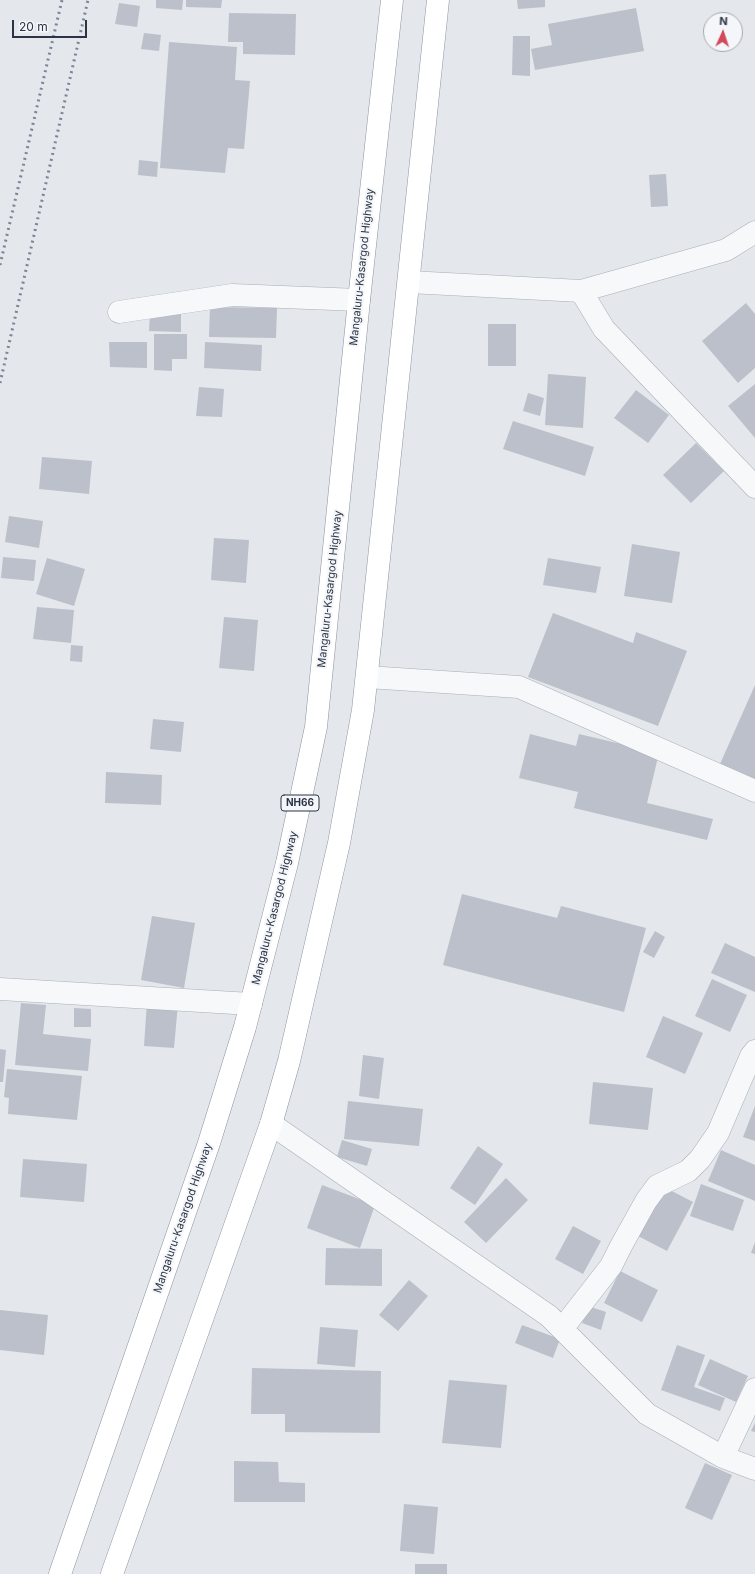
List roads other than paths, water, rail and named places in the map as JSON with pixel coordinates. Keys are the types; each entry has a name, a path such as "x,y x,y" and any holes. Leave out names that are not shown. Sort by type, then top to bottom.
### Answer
{"highway":[{"name":"Mangaluru-Kasargod Highway","path":"60,1574 209,1143 246,1027 287,863 316,727 358,300 392,0"},
{"path":"112,1574 271,1124 289,1061 340,843 363,710 367,677 438,0"}],"street":[{"path":"409,282 581,291 726,250 755,232"},
{"path":"581,291 604,329 755,487"},
{"path":"119,312 232,295 358,300"},
{"path":"367,677 519,687 755,791"},
{"path":"0,989 251,1004"},
{"path":"562,1329 611,1266 646,1201 657,1186 688,1171 700,1159 718,1133 751,1056 755,1051"},
{"path":"271,1124 542,1311 647,1414 723,1457 755,1469"},
{"path":"723,1457 755,1389"}],"railway":[{"path":"0,265 62,0"},
{"path":"0,383 88,0"}]}
